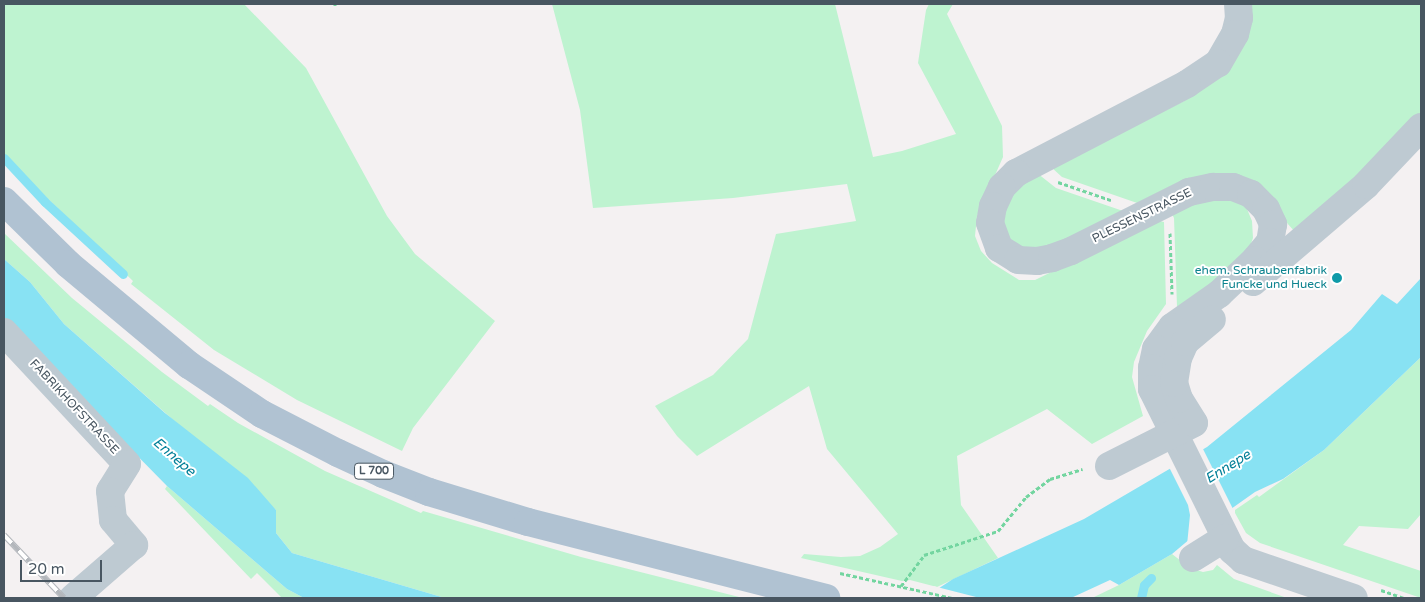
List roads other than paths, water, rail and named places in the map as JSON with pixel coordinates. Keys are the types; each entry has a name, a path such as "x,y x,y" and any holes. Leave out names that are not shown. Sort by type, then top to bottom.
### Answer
{"main road":[{"name":"L 700","path":"4,201 68,264 189,366 262,414 338,454 382,474 430,492 519,519 826,598"}],"street":[{"name":"PLESSENSTRASSE","path":"1238,4 1239,18 1235,34 1218,63 1187,84 1016,173 1002,187 993,206 990,222 992,235 998,248 1003,252 1018,260 1036,260 1052,258 1071,251 1189,192 1213,187 1233,187 1251,194 1266,209 1273,224 1270,242 1255,260 1219,294 1172,327 1156,349 1152,368 1152,390 1232,550 1243,560 1354,598"},
{"path":"1109,466 1179,445 1194,423 1179,399 1174,383 1178,358 1185,342 1366,185 1421,127"},
{"name":"FABRIKHOFSTRASSE","path":"4,332 127,464 110,491 113,520 134,545 73,598"},
{"path":"1192,558 1222,531"}],"water":[{"name":"Ennepe","path":"4,259 30,282 64,324 165,413 248,478 276,510 276,533 292,553 445,598 304,598 287,589 167,486 4,320"},
{"name":"Ennepe","path":"1421,278 1421,357 1324,450 1283,479 1255,492 1197,533 1172,554 1119,585 1110,580 1071,598 924,598 953,579 1084,519 1207,447 1351,330 1382,294 1397,304"}],"waterway":[{"path":"4,158 45,202 123,274"},
{"path":"1141,598 1144,585 1151,578"}],"railway":[{"path":"4,535 64,598"}],"place":[{"name":"ehem. Schraubenfabrik Funcke und Hueck","path":"1337,278"}]}
